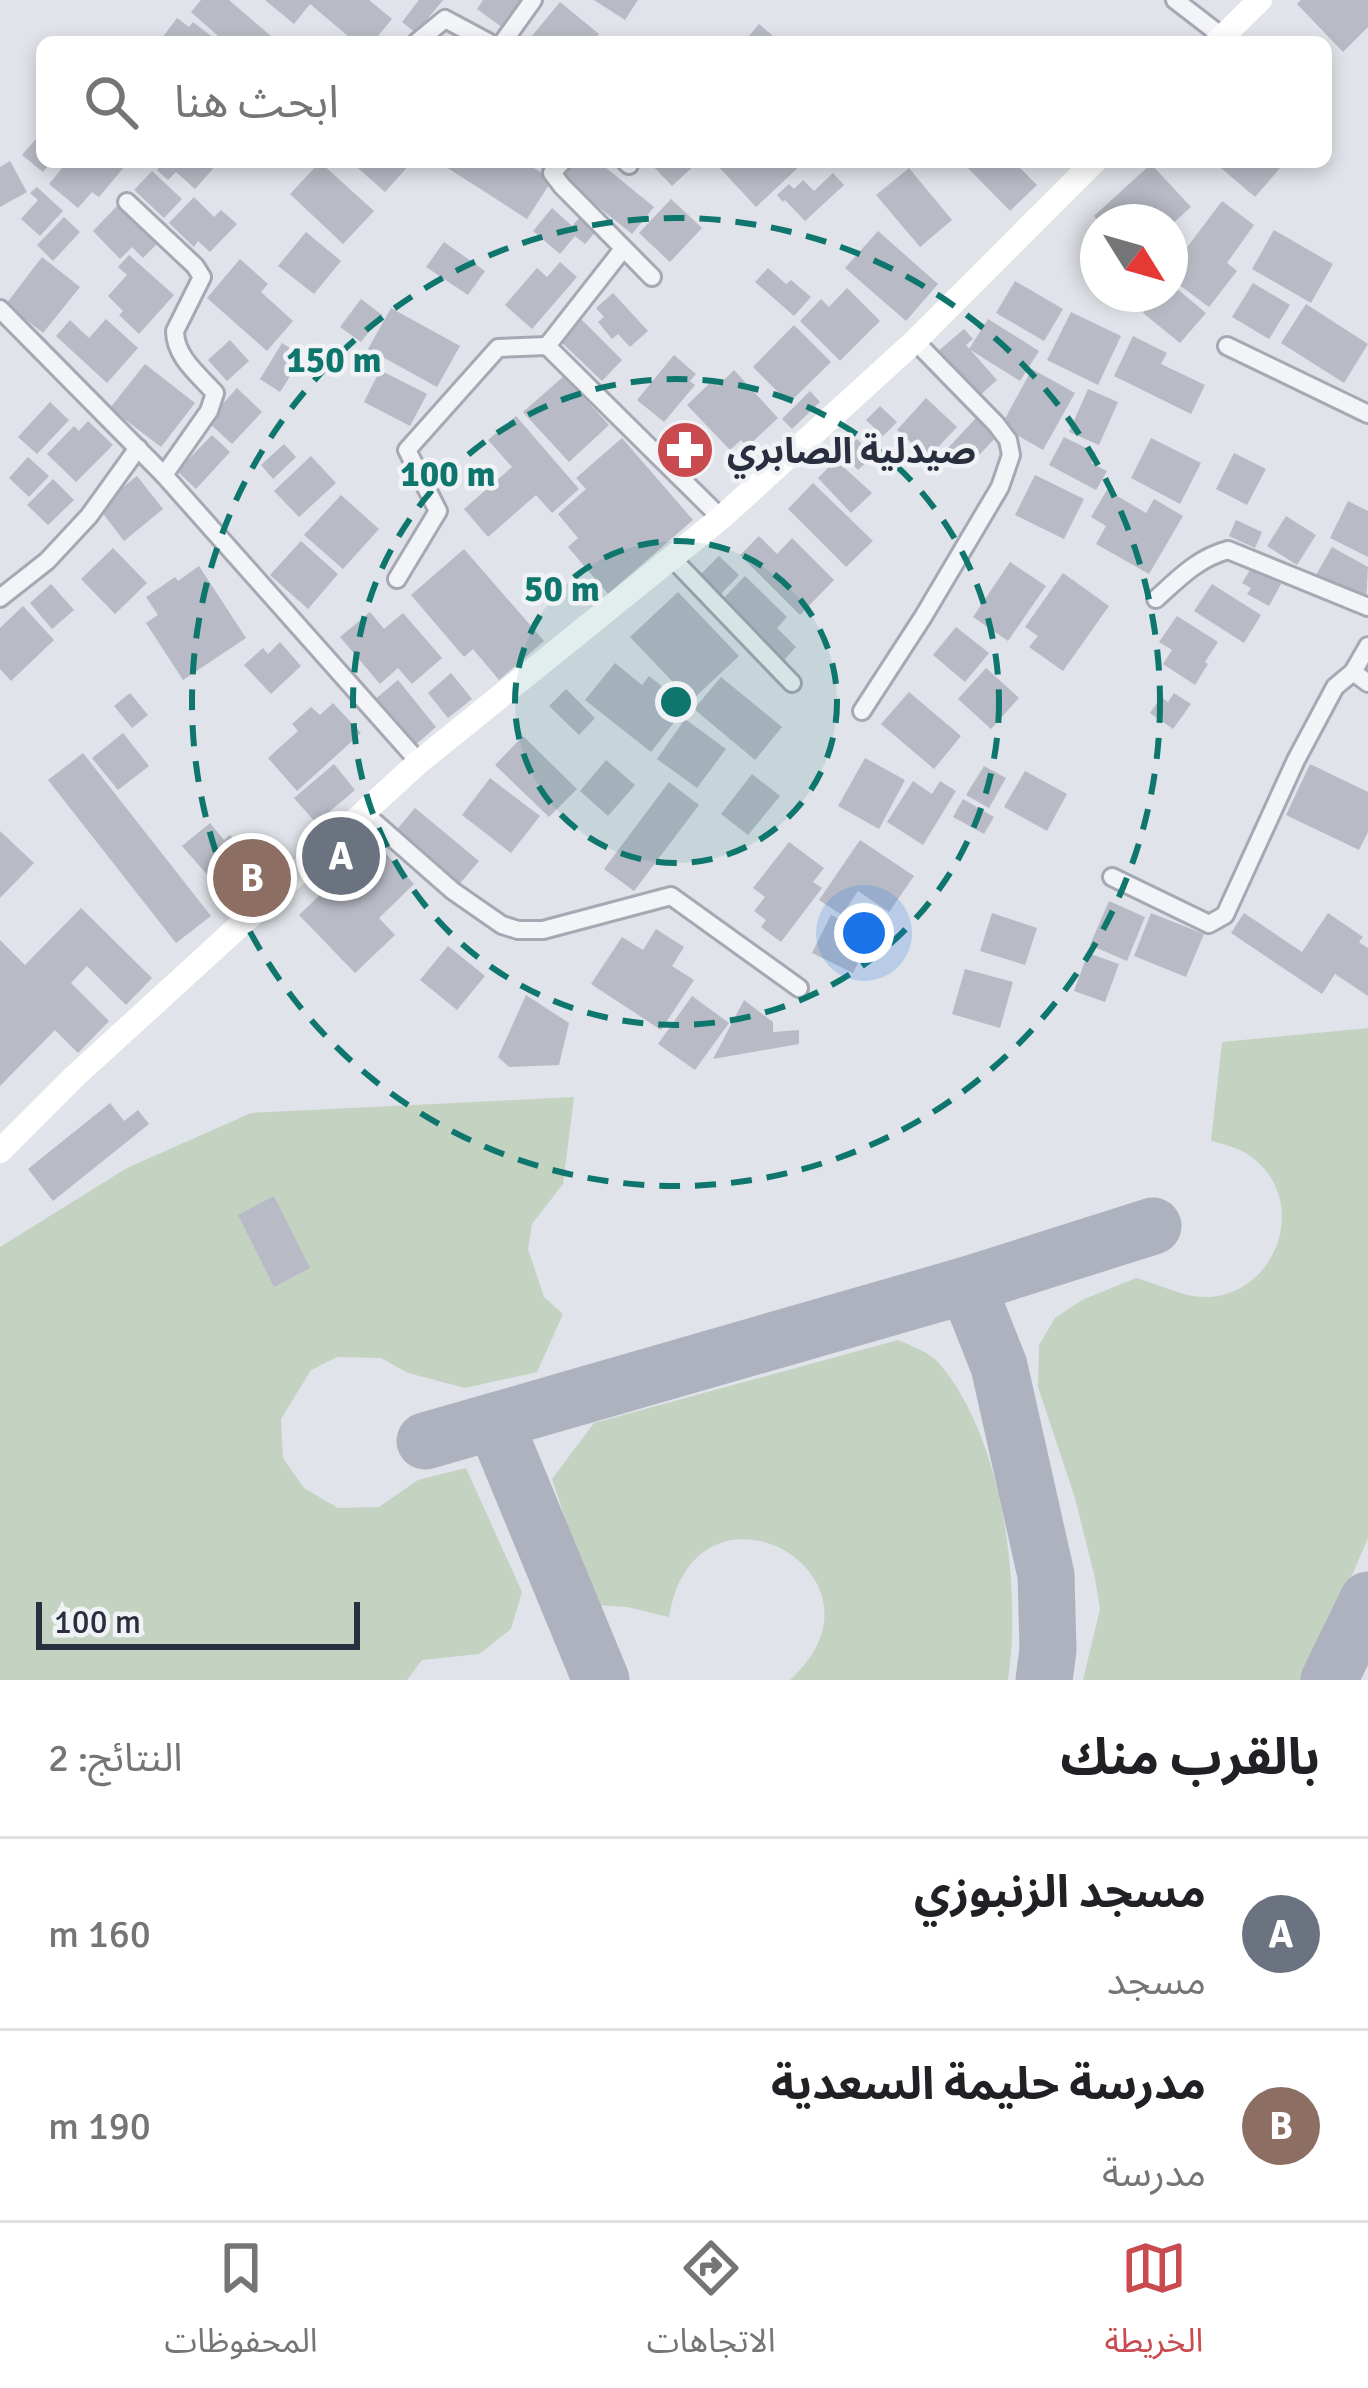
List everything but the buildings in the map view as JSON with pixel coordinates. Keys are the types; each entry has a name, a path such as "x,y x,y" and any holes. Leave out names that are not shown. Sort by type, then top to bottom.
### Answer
{"main road":[{"path":"1223,36 1260,0"},
{"path":"0,1151 74,1076 362,812 721,518 915,341 1088,168"}],"street":[{"path":"507,36 533,0"},
{"path":"1174,0 1216,36"},
{"path":"424,36 445,19 477,36"},
{"path":"557,168 552,173 562,186 652,277"},
{"path":"127,202 202,277 174,340 177,350 215,393 209,411 164,475"},
{"path":"547,346 623,249"},
{"path":"0,309 164,475 419,762"},
{"path":"862,711 989,506 1011,455 1008,440 996,424 915,341"},
{"path":"397,579 438,511 407,450 498,348 547,346 721,518"},
{"path":"1227,346 1368,414"},
{"path":"0,598 47,561 88,516 138,448"},
{"path":"1156,599 1195,564 1228,550 1368,607"},
{"path":"672,558 792,683"},
{"path":"1112,877 1209,924 1225,915 1335,687 1360,678 1368,646"},
{"path":"362,812 453,891 502,925 543,930 671,896 799,988"}],"green space":[{"path":"1368,1028 1368,1538 1307,1680 1083,1680 1100,1609 1075,1498 1038,1387 1039,1345 1055,1318 1082,1300 1136,1278 1199,1297 1232,1292 1252,1280 1278,1243 1280,1198 1271,1177 1254,1159 1211,1141 1222,1042"},
{"path":"574,1097 563,1184 532,1224 528,1249 544,1297 563,1314 537,1372 465,1388 408,1373 381,1358 337,1357 311,1370 281,1419 283,1458 304,1488 338,1508 379,1507 418,1480 466,1468 522,1592 511,1629 479,1654 422,1660 407,1680 0,1680 0,1247 127,1168 251,1113"},
{"path":"898,1340 938,1362 960,1393 992,1471 1009,1558 1012,1643 1008,1680 790,1680 819,1641 824,1604 810,1572 783,1550 749,1539 715,1545 686,1570 669,1617 594,1605 552,1479 594,1423"}],"taxiway":[{"path":"425,1441 967,1285 1153,1226"},
{"path":"967,1285 999,1366 1046,1575 1044,1680"},
{"path":"494,1421 601,1680"},
{"path":"1329,1680 1368,1600"}],"place":[{"name":"صيدلية الصابري","path":"685,450"},
{"name":"مسجد الزنبوزي","path":"341,856"},
{"name":"مدرسة حليمة السعدية","path":"252,878"}]}
